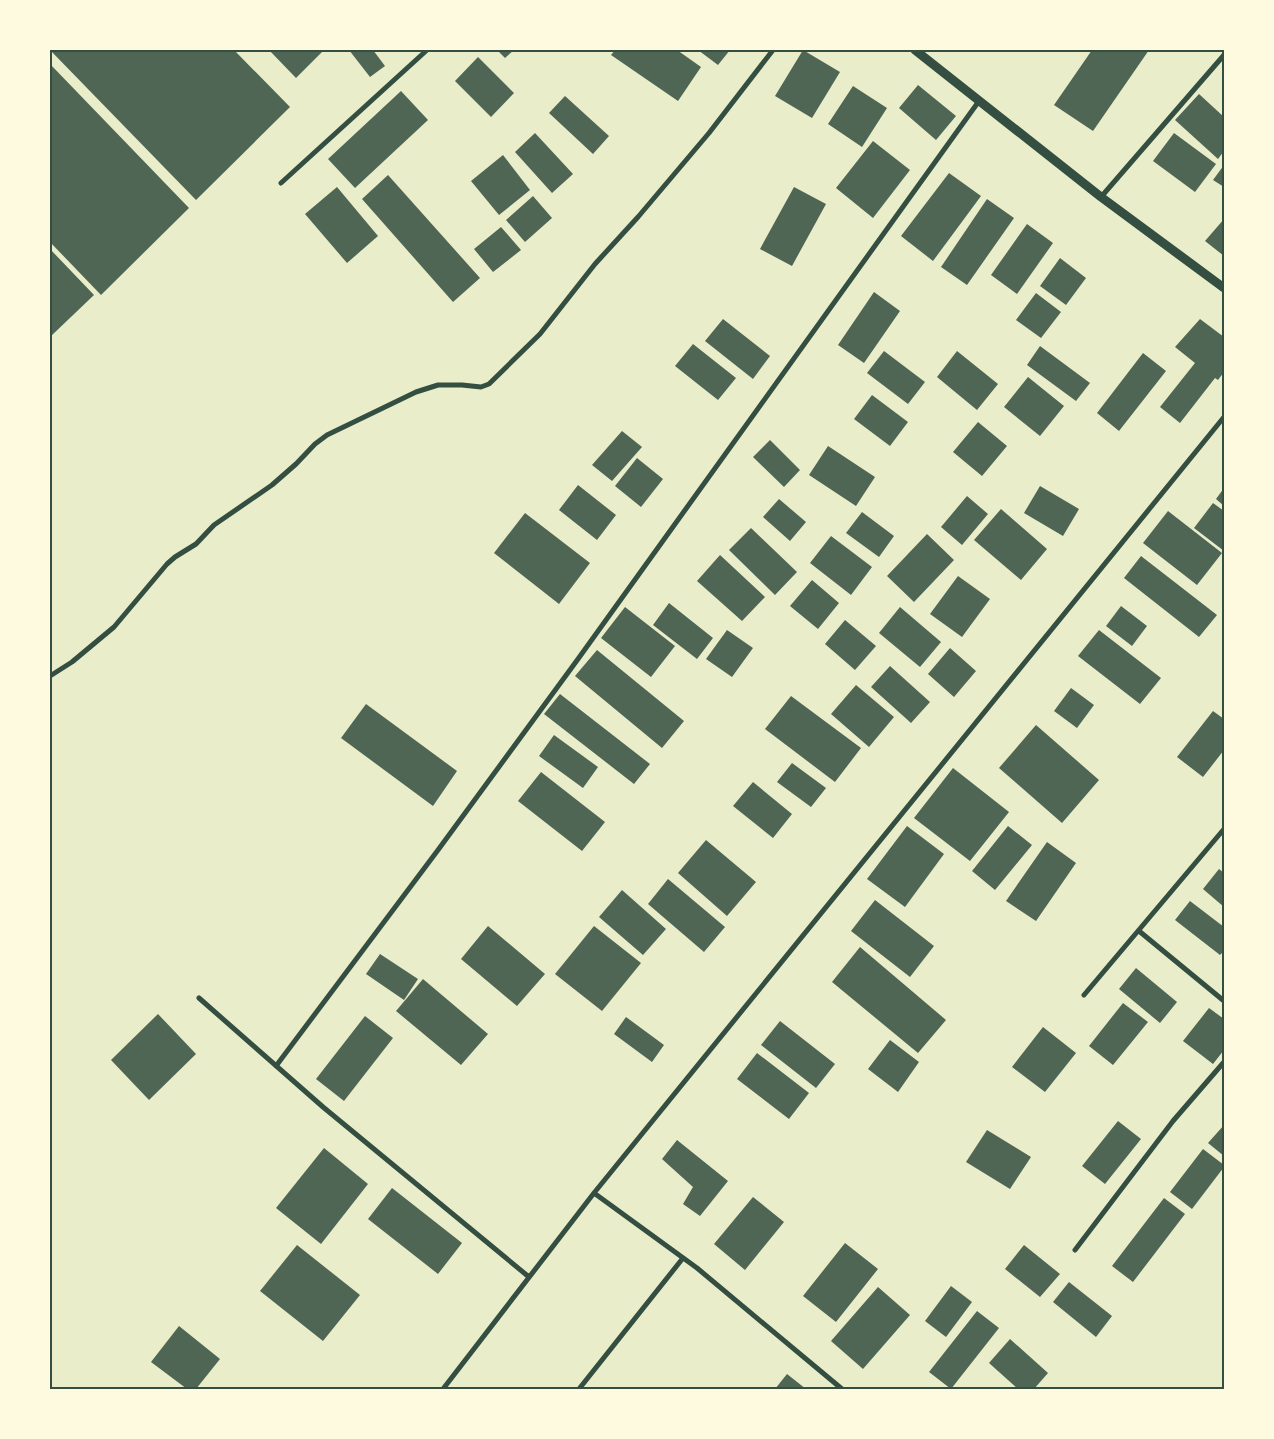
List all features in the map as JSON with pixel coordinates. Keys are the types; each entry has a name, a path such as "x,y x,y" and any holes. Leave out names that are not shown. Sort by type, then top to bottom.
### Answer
{"street":[{"path":"281,183 427,50"},
{"path":"50,676 72,662 114,627 167,564 196,544 214,525 272,485 315,444 327,436 416,392 438,385 481,387 489,384 540,334 595,264 638,217 709,133 773,50"},
{"path":"915,50 1101,197 1224,288"},
{"path":"1101,197 1224,55"},
{"path":"276,1066 543,707 980,101"},
{"path":"443,1389 594,1193 1224,417"},
{"path":"1084,995 1223,833"},
{"path":"1139,930 1224,1001"},
{"path":"199,998 330,1113 529,1277"},
{"path":"1075,1250 1173,1121 1224,1062"},
{"path":"594,1193 683,1258 842,1389"},
{"path":"579,1389 683,1258"}],"building":[{"path":"50,50 234,50 290,107 196,200"},
{"path":"269,50 324,50 296,78"},
{"path":"349,50 373,50 385,66 370,77"},
{"path":"497,50 514,50 505,58"},
{"path":"615,50 677,50 701,67 678,101 611,55"},
{"path":"698,50 730,50 718,65"},
{"path":"803,50 840,72 812,118 775,96"},
{"path":"1092,50 1149,50 1093,131 1054,105"},
{"path":"478,57 514,93 491,117 455,81"},
{"path":"50,64 189,208 101,295 50,242"},
{"path":"918,85 956,116 936,140 899,108"},
{"path":"853,86 887,108 862,147 828,124"},
{"path":"401,91 428,120 355,188 328,159"},
{"path":"1199,94 1224,117 1224,151 1218,159 1175,120"},
{"path":"565,96 609,136 593,154 549,113"},
{"path":"535,133 573,174 552,193 515,152"},
{"path":"1174,133 1216,164 1195,192 1153,161"},
{"path":"873,141 910,170 873,218 836,188"},
{"path":"503,155 530,190 499,215 471,181"},
{"path":"1224,165 1224,187 1213,180"},
{"path":"949,173 981,196 933,261 901,236"},
{"path":"388,175 480,278 453,302 362,199"},
{"path":"337,187 378,236 347,263 305,214"},
{"path":"794,187 826,204 792,266 760,249"},
{"path":"533,196 552,218 525,242 506,220"},
{"path":"987,199 1014,218 967,285 941,267"},
{"path":"1224,219 1224,256 1205,241"},
{"path":"1027,224 1053,243 1017,294 991,275"},
{"path":"501,227 521,250 493,272 474,249"},
{"path":"50,249 94,295 50,337"},
{"path":"1060,258 1086,278 1066,305 1040,286"},
{"path":"874,292 900,311 864,363 838,345"},
{"path":"1036,293 1061,312 1041,338 1016,320"},
{"path":"723,319 770,356 753,379 705,341"},
{"path":"1200,319 1224,337 1224,372 1218,380 1215,378 1180,423 1160,407 1195,363 1175,347"},
{"path":"693,344 736,378 718,400 675,366"},
{"path":"1040,346 1090,383 1076,401 1027,365"},
{"path":"884,351 925,382 908,404 867,373"},
{"path":"957,351 998,384 977,410 937,377"},
{"path":"1143,353 1166,371 1119,431 1097,413"},
{"path":"1028,377 1064,406 1040,436 1004,407"},
{"path":"872,395 908,422 890,446 854,419"},
{"path":"978,422 1007,446 982,476 953,452"},
{"path":"622,431 642,447 612,481 592,465"},
{"path":"770,440 800,470 784,487 753,457"},
{"path":"828,446 875,477 856,506 809,475"},
{"path":"637,458 663,479 641,507 615,486"},
{"path":"578,485 616,515 597,540 559,510"},
{"path":"1040,486 1079,509 1063,536 1024,513"},
{"path":"1224,488 1224,506 1216,499"},
{"path":"967,496 988,514 962,545 941,527"},
{"path":"779,499 806,522 790,541 763,517"},
{"path":"1213,503 1224,511 1224,551 1194,528"},
{"path":"1001,509 1047,549 1021,580 974,540"},
{"path":"1168,511 1222,553 1197,585 1143,543"},
{"path":"862,512 894,536 879,557 846,533"},
{"path":"525,513 590,563 559,604 494,553"},
{"path":"751,528 797,572 775,595 729,550"},
{"path":"927,534 954,560 914,602 887,576"},
{"path":"831,536 872,567 851,595 810,563"},
{"path":"720,555 765,597 742,621 697,581"},
{"path":"1141,556 1217,615 1199,637 1124,578"},
{"path":"958,576 990,599 962,637 930,614"},
{"path":"812,580 839,603 818,629 790,606"},
{"path":"669,603 713,638 697,659 653,625"},
{"path":"1121,606 1147,626 1132,646 1106,626"},
{"path":"625,607 675,646 651,677 601,638"},
{"path":"900,607 941,642 920,667 879,633"},
{"path":"845,620 876,646 855,670 825,644"},
{"path":"727,630 753,648 732,677 706,659"},
{"path":"1099,630 1161,678 1140,704 1078,656"},
{"path":"950,648 976,671 954,697 928,674"},
{"path":"597,650 684,721 662,748 575,676"},
{"path":"890,666 930,702 911,723 871,687"},
{"path":"856,685 894,717 869,747 831,714"},
{"path":"1071,688 1094,705 1077,728 1054,711"},
{"path":"560,694 650,764 634,784 544,714"},
{"path":"791,696 861,748 835,782 765,729"},
{"path":"366,704 457,771 433,806 341,738"},
{"path":"1213,711 1224,719 1224,750 1203,777 1177,757"},
{"path":"1036,725 1099,780 1062,823 999,768"},
{"path":"554,735 598,767 583,788 539,756"},
{"path":"792,763 826,788 811,807 777,782"},
{"path":"953,768 1009,812 970,861 914,818"},
{"path":"541,772 605,822 582,851 518,801"},
{"path":"753,782 792,814 773,838 733,806"},
{"path":"907,826 944,854 905,907 867,879"},
{"path":"1008,826 1032,845 995,890 972,871"},
{"path":"706,840 756,882 727,916 678,873"},
{"path":"1047,842 1076,863 1036,921 1006,901"},
{"path":"1219,869 1224,873 1224,907 1203,889"},
{"path":"668,879 725,927 704,952 648,904"},
{"path":"622,890 666,929 643,955 599,917"},
{"path":"875,900 934,946 910,977 851,931"},
{"path":"1190,901 1224,927 1224,951 1220,955 1175,920"},
{"path":"488,926 545,974 517,1006 461,959"},
{"path":"594,926 641,963 602,1011 555,974"},
{"path":"860,947 946,1020 918,1053 832,982"},
{"path":"380,954 418,979 404,1000 366,974"},
{"path":"1136,968 1177,1002 1160,1023 1119,989"},
{"path":"423,979 488,1034 461,1065 396,1011"},
{"path":"1123,1003 1148,1022 1113,1065 1089,1046"},
{"path":"1209,1008 1224,1019 1224,1050 1213,1064 1183,1041"},
{"path":"158,1014 196,1054 149,1100 111,1060"},
{"path":"365,1016 393,1038 344,1101 316,1079"},
{"path":"626,1017 664,1045 652,1062 614,1034"},
{"path":"780,1021 835,1064 816,1088 761,1045"},
{"path":"1043,1027 1076,1053 1045,1092 1012,1067"},
{"path":"890,1040 919,1062 898,1092 868,1069"},
{"path":"757,1053 809,1093 789,1119 737,1079"},
{"path":"1118,1121 1141,1139 1105,1184 1082,1166"},
{"path":"1224,1125 1224,1156 1208,1143"},
{"path":"987,1130 1031,1157 1010,1189 966,1162"},
{"path":"677,1140 728,1181 700,1216 683,1204 693,1187 662,1159"},
{"path":"324,1148 368,1184 321,1244 276,1208"},
{"path":"1203,1149 1224,1165 1224,1167 1192,1209 1170,1192"},
{"path":"392,1188 462,1243 438,1274 368,1219"},
{"path":"753,1197 784,1222 745,1270 714,1244"},
{"path":"1164,1198 1185,1214 1133,1282 1112,1266"},
{"path":"845,1243 878,1269 836,1322 803,1296"},
{"path":"297,1245 360,1295 323,1341 260,1291"},
{"path":"1024,1245 1060,1274 1040,1297 1005,1269"},
{"path":"1069,1282 1112,1316 1096,1337 1053,1302"},
{"path":"951,1286 972,1302 946,1337 925,1321"},
{"path":"878,1287 910,1315 863,1369 831,1341"},
{"path":"977,1311 999,1328 951,1389 929,1372"},
{"path":"179,1326 220,1359 196,1389 187,1389 151,1362"},
{"path":"1010,1339 1048,1373 1034,1389 1018,1389 989,1363"},
{"path":"787,1374 806,1389 775,1389"}]}
